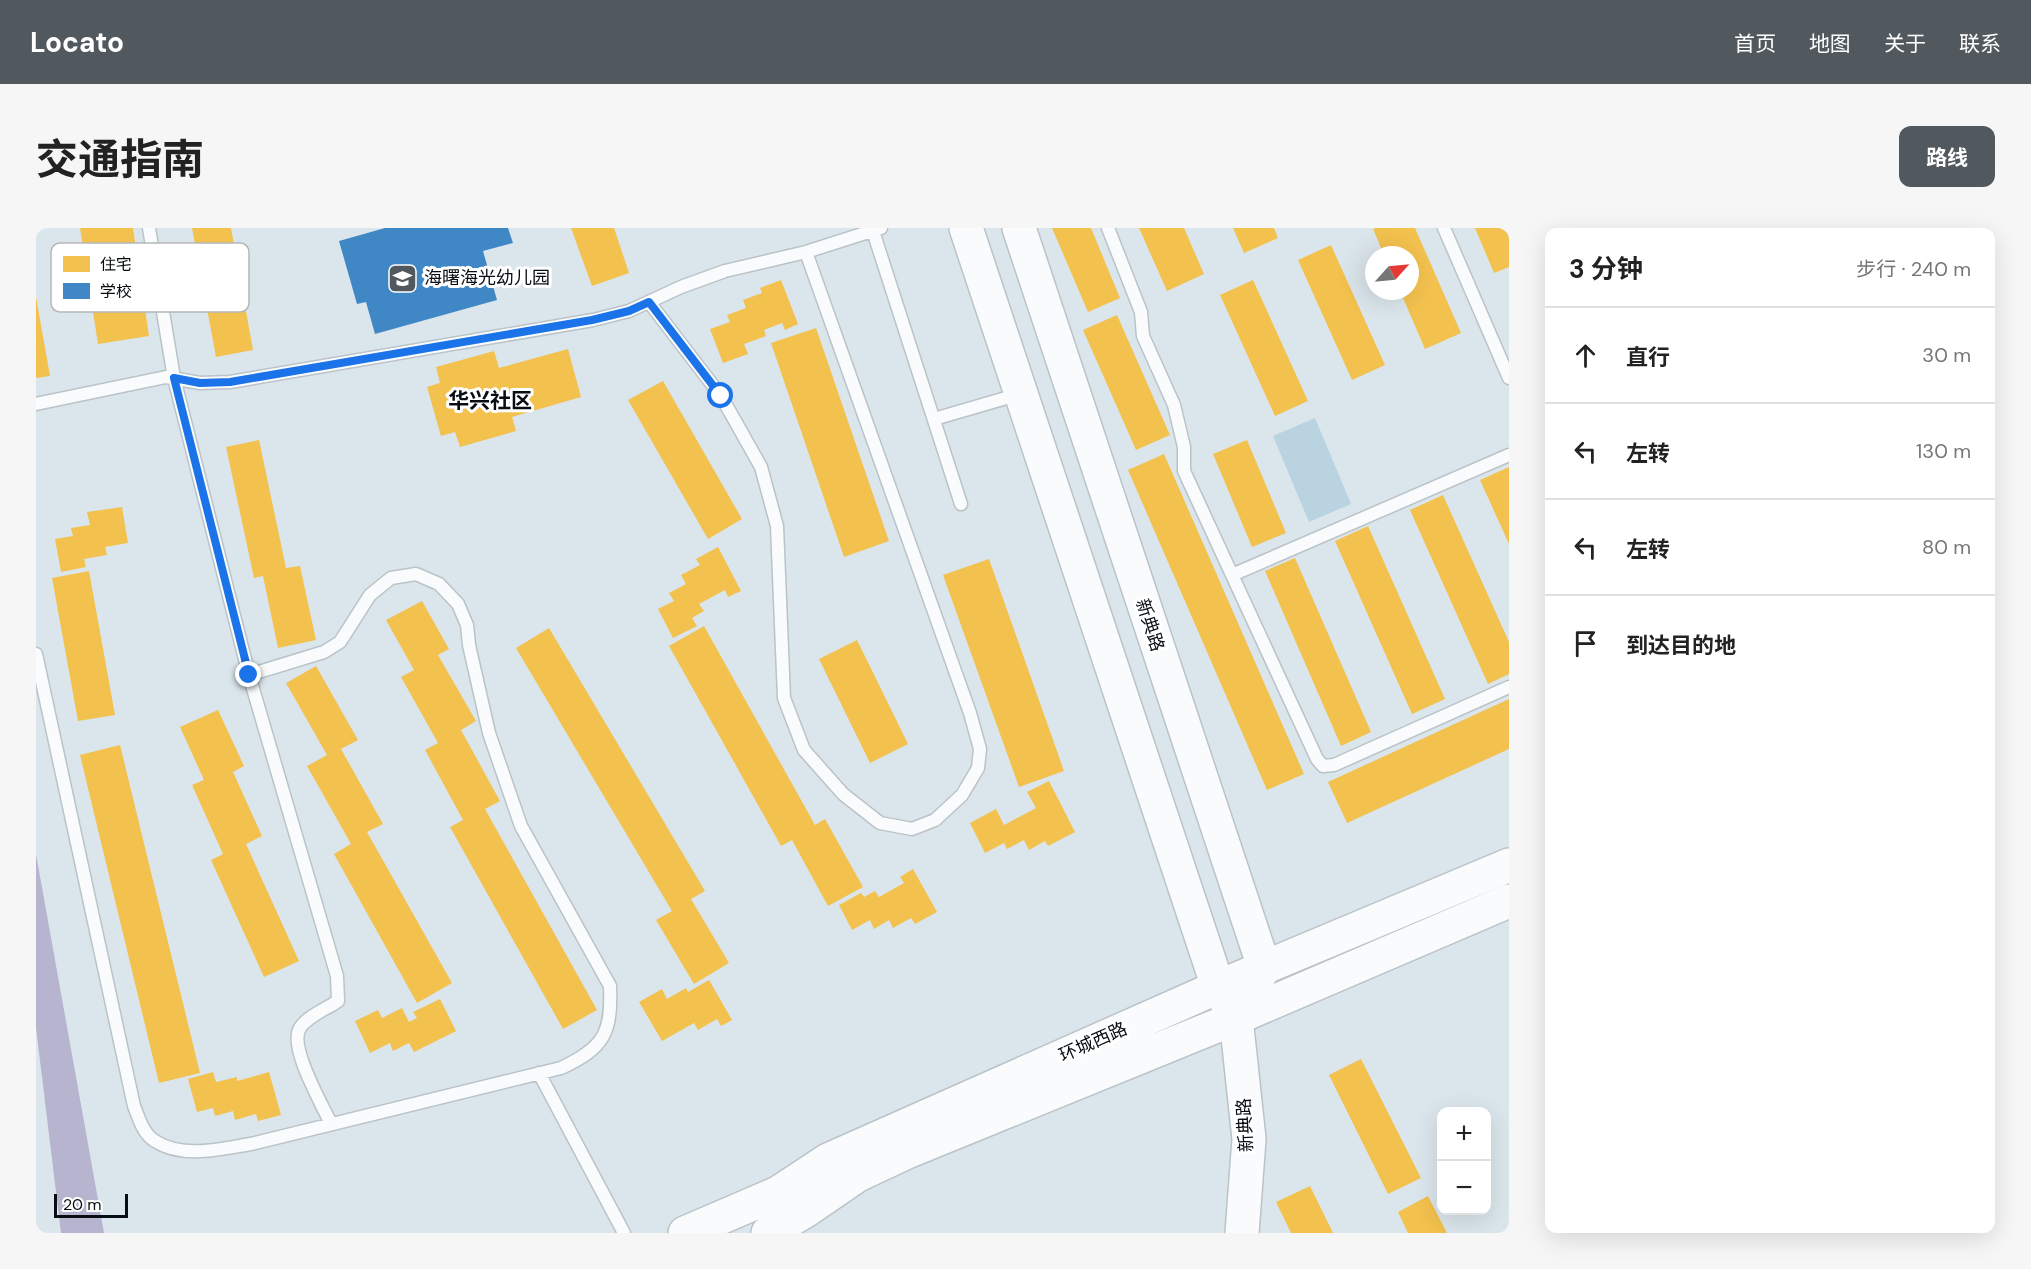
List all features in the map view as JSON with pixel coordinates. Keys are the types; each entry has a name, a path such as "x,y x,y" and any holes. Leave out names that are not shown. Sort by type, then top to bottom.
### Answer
{"main road":[{"name":"新典路","path":"966,228 1218,987 1236,1018 1249,1139 1242,1233"},
{"name":"新典路","path":"1019,228 1264,968"},
{"name":"环城西路","path":"685,1233 778,1193 828,1160 1218,987 1509,865"},
{"name":"环城西路","path":"768,1233 858,1175 907,1152 1236,1018 1509,901"},
{"path":"1236,1018 1264,968"}],"lane":[{"path":"149,228 152,243"},
{"path":"1108,228 1141,312 1143,336 1174,405 1184,447 1184,471 1317,759 1323,766 1334,765 1509,687"},
{"path":"1444,228 1509,378"},
{"path":"36,404 166,377 200,383 230,382 592,320 629,311 725,271 806,252 875,229 961,504"},
{"path":"649,302 721,396 761,467 777,526 784,698 804,750 843,794 880,823 912,829 935,820 962,795 978,768 980,750 966,702 806,252"},
{"path":"163,312 174,378 249,675 337,976 338,1001 300,1026 296,1037 299,1054 331,1124"},
{"path":"934,419 1021,394"},
{"path":"1232,575 1509,455"},
{"path":"36,654 134,1106 143,1128 155,1141 183,1150 212,1151 561,1068 583,1058 600,1043 611,1016 610,986 521,826 489,733 469,645 467,625 458,604 439,584 416,574 391,578 370,595 340,642 303,659 249,675"},
{"path":"539,1073 624,1233"}],"shaded area":[{"path":"1315,418 1351,504 1309,522 1273,436"},
{"path":"36,854 104,1233 61,1233 36,1028"}],"building: 住宅":[{"path":"80,228 133,228 135,243 82,243"},
{"path":"192,228 231,228 234,243 195,243"},
{"path":"571,228 614,228 629,273 592,286"},
{"path":"1052,228 1091,228 1120,298 1088,312"},
{"path":"1139,228 1184,228 1204,274 1167,291"},
{"path":"1233,228 1274,228 1278,238 1244,253"},
{"path":"1415,228 1461,333 1425,349 1404,300 1419,300 1419,246 1380,246 1373,229"},
{"path":"1475,228 1509,228 1509,267 1494,273"},
{"path":"1331,245 1385,365 1352,380 1298,260"},
{"path":"781,280 798,324 785,330 782,323 764,330 766,336 744,344 748,354 723,363 710,329 730,322 727,315 746,308 743,300 762,293 760,288"},
{"path":"1253,280 1308,401 1275,416 1220,295"},
{"path":"36,297 50,376 36,378"},
{"path":"93,312 145,312 149,336 98,344"},
{"path":"208,312 246,312 253,350 216,357"},
{"path":"1117,315 1170,435 1136,450 1083,330"},
{"path":"816,328 889,541 844,557 771,343"},
{"path":"568,349 581,397 512,417 516,431 460,447 455,432 441,436 427,387 440,383 436,367 494,351 499,368"},
{"path":"663,381 742,519 708,539 628,400"},
{"path":"259,440 286,568 300,566 316,640 278,648 263,576 254,578 226,447"},
{"path":"1247,440 1286,533 1252,547 1213,454"},
{"path":"1164,454 1304,774 1267,790 1128,470"},
{"path":"1509,467 1509,544 1480,480"},
{"path":"1443,495 1509,642 1509,674 1488,684 1410,510"},
{"path":"122,507 128,543 105,547 107,555 84,559 86,567 61,572 55,539 73,536 71,528 90,525 87,512"},
{"path":"1368,526 1445,699 1412,714 1335,541"},
{"path":"718,547 741,591 728,597 725,590 699,604 704,611 692,618 697,626 673,638 658,609 674,601 669,593 686,584 681,575 700,565 696,559"},
{"path":"1295,558 1371,732 1341,746 1265,571"},
{"path":"989,559 1064,771 1019,787 943,575"},
{"path":"89,571 115,715 78,721 52,578"},
{"path":"422,601 449,649 438,655 476,721 461,730 500,801 485,809 597,1010 563,1029 450,827 463,820 425,750 438,743 401,677 414,670 386,620"},
{"path":"704,626 815,825 825,819 863,887 828,906 792,840 781,846 669,646"},
{"path":"549,628 705,891 691,899 729,963 694,984 656,920 672,911 516,648"},
{"path":"857,640 908,744 870,763 819,659"},
{"path":"316,666 358,740 341,749 383,824 367,832 452,983 417,1003 334,854 351,844 307,766 327,755 286,683"},
{"path":"1509,699 1509,749 1347,823 1328,782"},
{"path":"218,710 244,766 233,772 262,836 246,844 299,961 264,977 211,860 223,854 192,785 204,780 180,727"},
{"path":"120,745 200,1073 159,1083 80,755"},
{"path":"1049,781 1075,832 1048,846 1045,841 1029,850 1024,840 1007,849 1004,843 985,853 970,823 996,809 1004,825 1036,808 1027,792"},
{"path":"913,869 937,912 915,924 911,918 893,928 889,920 874,929 870,920 852,930 839,905 861,893 864,897 875,891 879,897 904,883 900,877"},
{"path":"709,980 732,1020 721,1026 717,1019 698,1030 694,1023 662,1041 639,1002 662,989 667,999 686,988 688,992"},
{"path":"440,999 456,1031 414,1052 409,1043 393,1051 390,1043 370,1053 355,1021 378,1010 382,1018 402,1008 409,1022 417,1018 413,1012"},
{"path":"1361,1059 1421,1178 1388,1194 1329,1075"},
{"path":"213,1072 216,1082 237,1077 237,1081 269,1072 281,1115 258,1121 256,1114 235,1120 233,1111 215,1116 213,1108 197,1112 188,1079"},
{"path":"1310,1186 1333,1233 1291,1233 1276,1202"},
{"path":"1428,1196 1447,1233 1408,1233 1398,1212"}],"building: 学校":[{"path":"385,228 508,228 513,243 483,251 497,300 375,334 366,302 357,304 339,241"}],"place":[{"name":"海曙海光幼儿园","path":"403,278"}],"district":[{"name":"华兴社区","path":"490,401"}],"route":[{"path":"249,675 174,378 200,383 230,382 592,320 629,311 649,302 721,396"}]}
